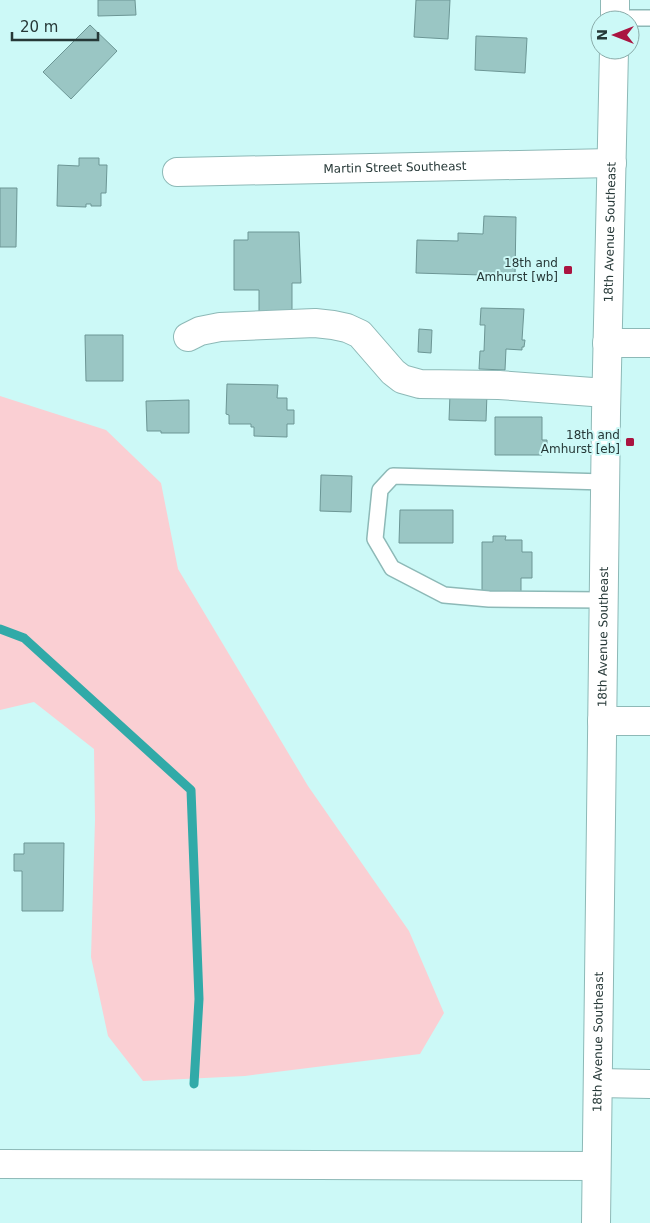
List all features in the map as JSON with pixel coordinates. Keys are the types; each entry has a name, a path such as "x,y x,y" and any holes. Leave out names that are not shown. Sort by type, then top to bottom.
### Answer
{"street":[{"name":"18th Avenue Southeast","path":"596,1223 606,393 614,60"},
{"name":"Martin Street Southeast","path":"176,172 612,163"},
{"path":"188,337 200,331 220,327 315,324 333,326 347,328 360,334 393,372 402,379 420,384 499,385 606,393"},
{"path":"608,343 650,343"},
{"path":"602,721 650,721"},
{"path":"598,1083 650,1084"},
{"path":"0,1164 596,1166"}],"lane":[{"path":"604,600 489,599 444,595 392,568 376,539 380,490 393,476 605,482"}],"shaded area":[{"path":"0,396 106,430 161,483 178,569 308,786 409,931 444,1013 420,1054 245,1076 143,1081 108,1036 91,957 95,820 94,749 34,702 0,710"}],"building":[{"path":"98,0 135,0 136,15 98,16"},
{"path":"416,0 450,0 448,39 414,37"},
{"path":"90,25 117,51 71,99 43,72"},
{"path":"476,36 527,38 525,73 475,70"},
{"path":"79,158 99,158 99,165 107,165 106,193 101,193 101,206 86,204 86,207 57,206 58,165 79,166"},
{"path":"0,188 17,188 16,247 0,247"},
{"path":"484,216 516,217 515,276 416,273 417,240 458,241 458,233 483,234"},
{"path":"248,232 299,232 301,283 292,283 292,315 259,315 259,290 234,290 234,240 248,240"},
{"path":"481,308 524,309 522,340 525,340 524,347 522,347 522,350 506,349 505,370 479,369 480,351 484,351 485,325 480,325"},
{"path":"419,329 432,330 431,353 418,352"},
{"path":"85,335 123,335 123,381 86,381"},
{"path":"227,384 278,385 277,398 287,398 287,410 294,410 294,424 287,424 287,437 254,436 254,427 251,427 251,424 229,424 229,415 226,414"},
{"path":"450,394 487,394 486,421 449,420"},
{"path":"189,400 189,433 147,431 146,401"},
{"path":"495,417 542,417 542,440 547,440 547,446 542,446 542,455 495,455"},
{"path":"321,475 352,476 351,512 320,511"},
{"path":"400,510 453,510 453,543 399,543"},
{"path":"493,536 506,536 505,540 522,540 522,552 532,552 532,578 521,578 521,593 482,593 482,542 493,542"},
{"path":"24,843 64,843 63,911 22,911 22,871 14,871 14,854 24,854"}],"waterway":[{"path":"0,629 24,638 191,790 199,999 194,1084"}],"place":[{"name":"18th and Amhurst [wb]","path":"568,270"},
{"name":"18th and Amhurst [eb]","path":"630,442"}]}
